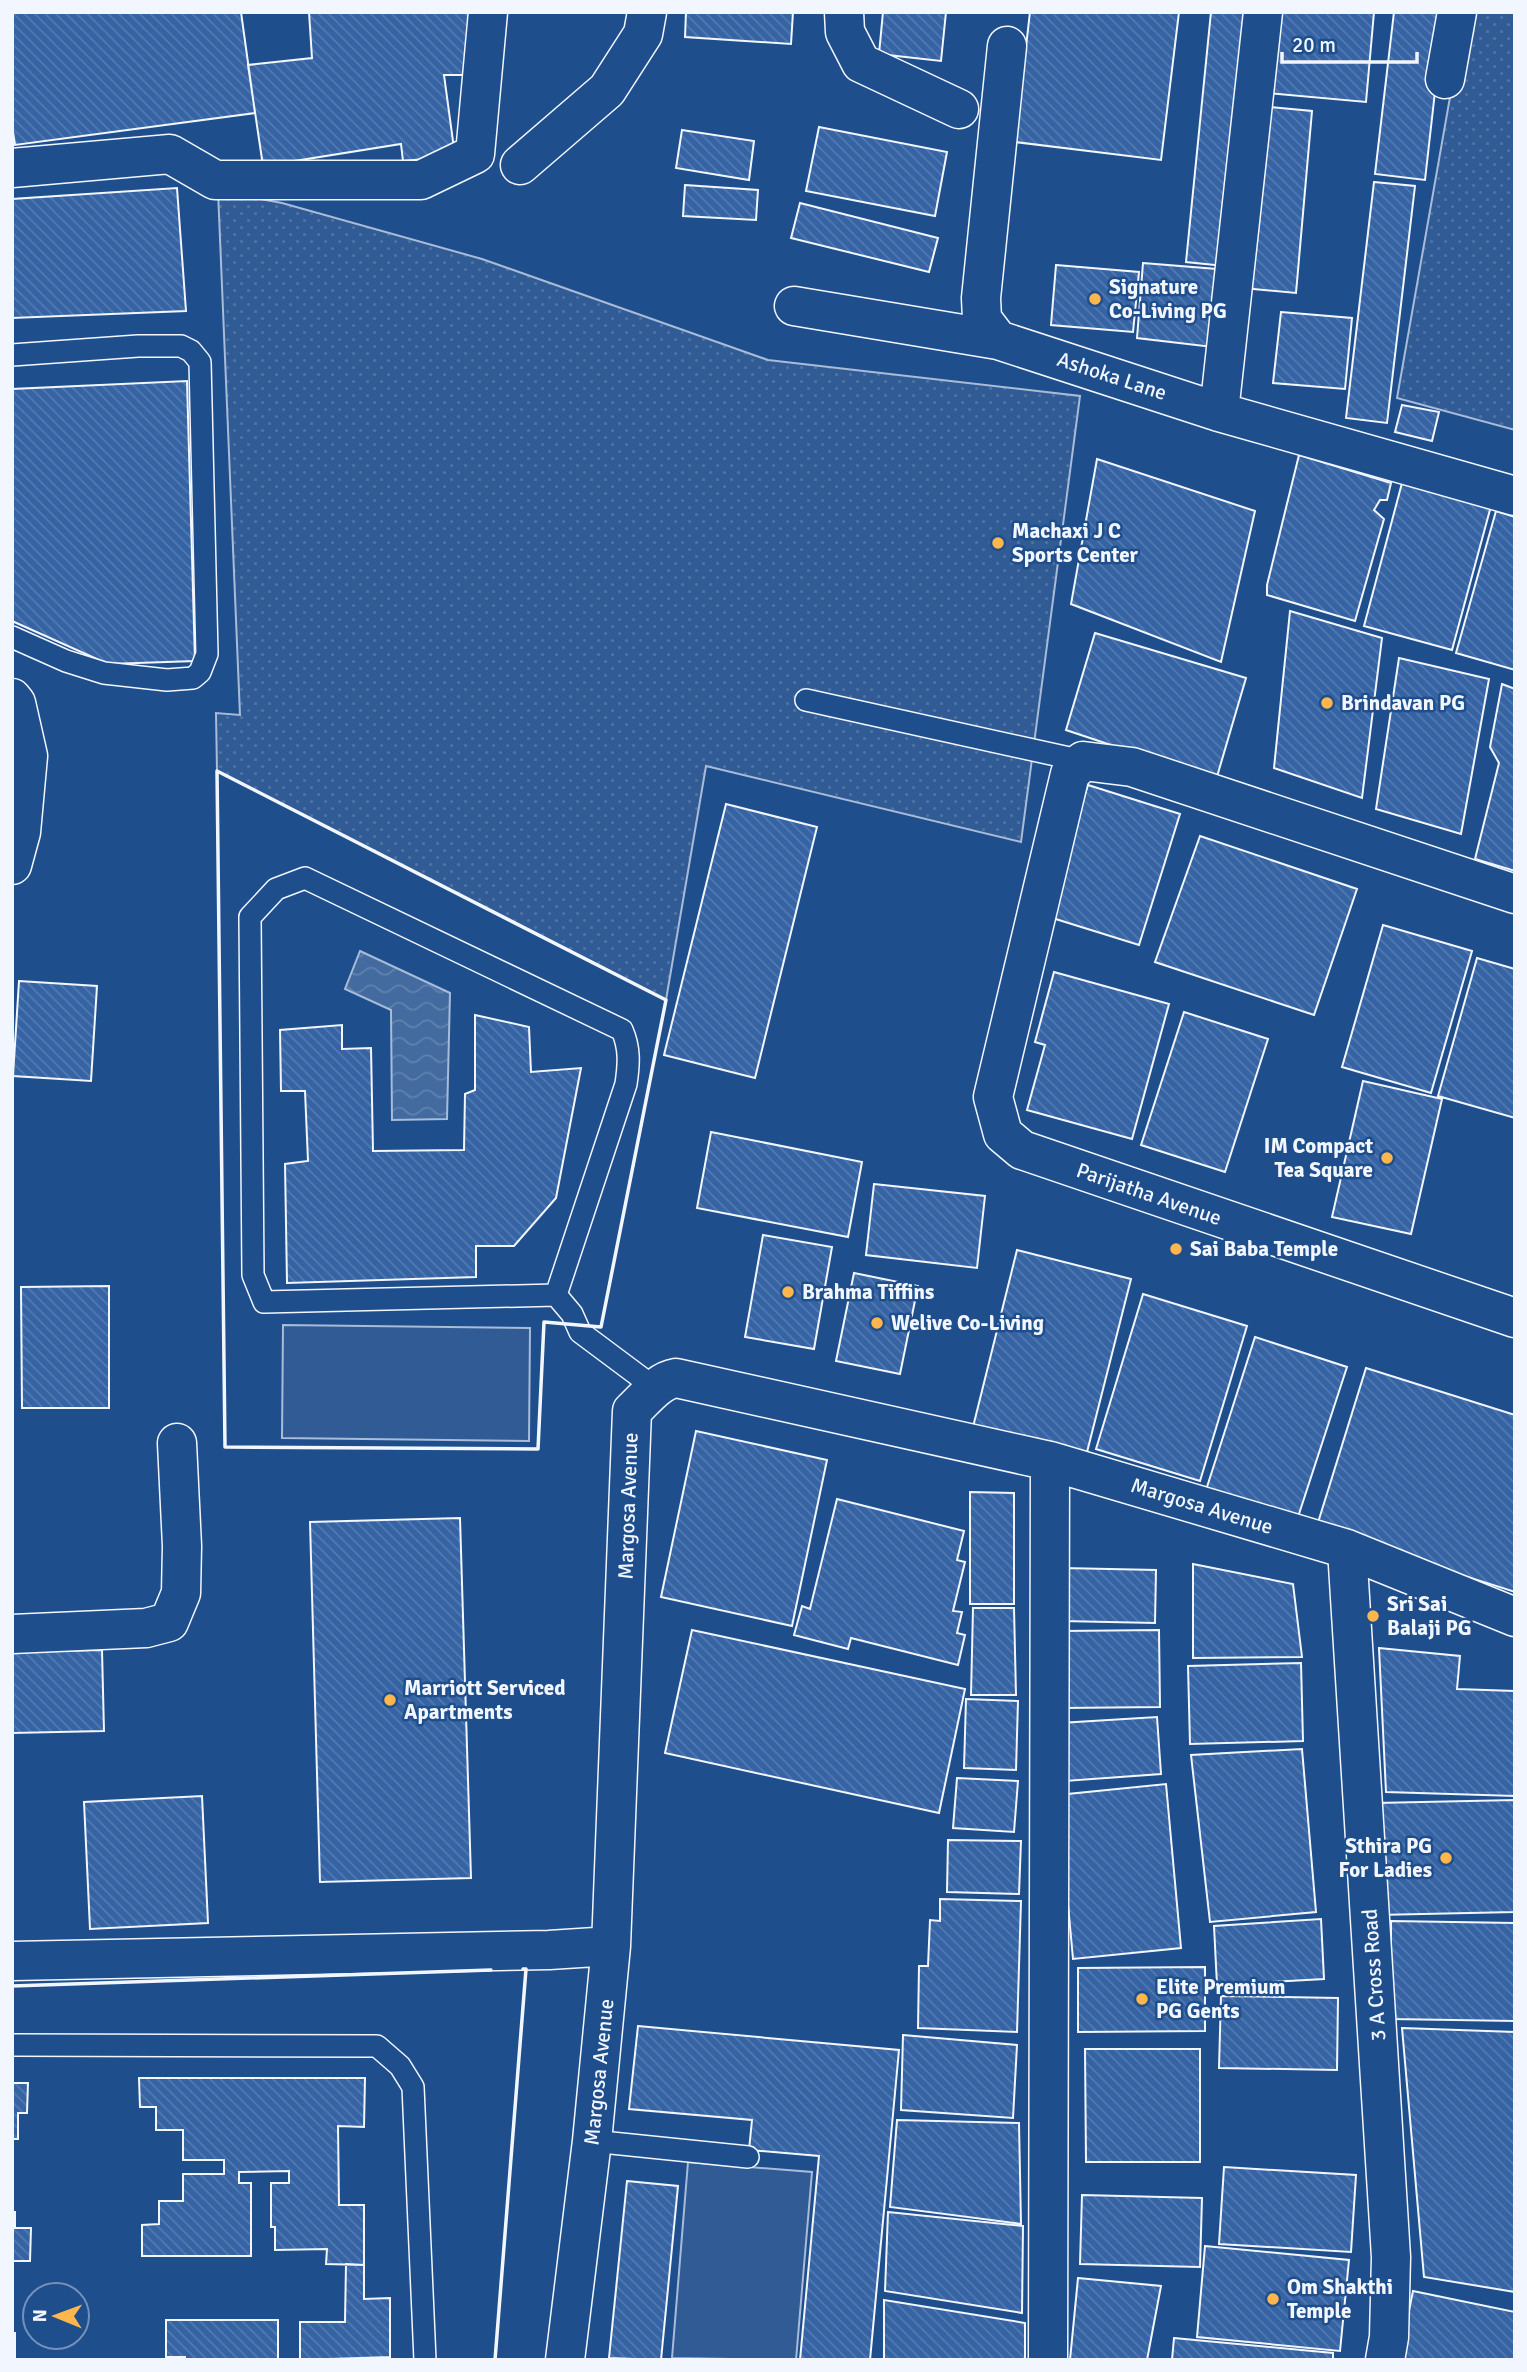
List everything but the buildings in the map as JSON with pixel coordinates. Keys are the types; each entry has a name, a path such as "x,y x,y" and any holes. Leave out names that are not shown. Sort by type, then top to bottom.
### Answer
{"street":[{"path":"12,169 170,154 215,180 421,180 475,154 488,12"},
{"path":"520,165 607,90 643,34 647,12"},
{"path":"844,12 845,32 861,63 959,109"},
{"path":"1219,412 1263,12"},
{"path":"1445,79 1457,12"},
{"path":"998,340 982,319 981,298 1007,46"},
{"name":"Ashoka Lane","path":"794,306 998,340 1219,412 1515,496"},
{"path":"12,698 16,703 28,756 15,842"},
{"path":"1083,761 1132,766 1515,894"},
{"name":"Parijatha Avenue","path":"1083,761 1070,774 993,1097 1003,1134 1022,1150 1515,1318"},
{"name":"Margosa Avenue","path":"565,2360 592,2141 611,1946 632,1411 655,1388 676,1378 1050,1461 1348,1549 1515,1617"},
{"path":"12,1634 146,1629 169,1622 181,1593 182,1546 177,1443"},
{"path":"1048,2360 1050,1461"},
{"name":"3 A Cross Road","path":"1348,1549 1391,2257 1389,2337 1385,2360"},
{"path":"12,1961 611,1946"}],"lane":[{"path":"12,355 138,346 181,346 191,351 200,362 207,654 200,671 193,678 167,680 104,673 66,661 12,637"},
{"path":"806,700 1083,761"},
{"path":"305,878 622,1030 628,1043 626,1084 556,1295 264,1302 253,1275 250,917 276,889 305,878"},
{"path":"556,1295 572,1314 580,1332 655,1388"},
{"path":"12,2045 377,2046 400,2066 413,2087 425,2360"},
{"path":"592,2141 748,2157"}],"shaded area":[{"path":"1465,12 1515,12 1515,430 1397,398"},
{"path":"218,191 282,203 482,259 768,360 1080,396 1021,842 706,766 666,1000 217,771 216,713 240,715"},
{"path":"283,1325 530,1328 529,1441 282,1438"},
{"path":"688,2162 812,2172 796,2360 672,2358"}],"water":[{"path":"360,951 450,993 447,1119 392,1120 391,1010 345,989"}],"wall":[{"path":"217,771 666,1000 601,1327 544,1322 538,1449 225,1447 217,771"},
{"path":"495,2360 526,1969 523,1969"},
{"path":"12,1986 491,1970"}],"place":[{"name":"Signature Co-Living PG","path":"1095,299"},
{"name":"Machaxi J C Sports Center","path":"998,543"},
{"name":"Brindavan PG","path":"1327,703"},
{"name":"IM Compact Tea Square","path":"1387,1158"},
{"name":"Sai Baba Temple","path":"1176,1249"},
{"name":"Brahma Tiffins","path":"788,1292"},
{"name":"Welive Co-Living","path":"877,1323"},
{"name":"Sri Sai Balaji PG","path":"1373,1616"},
{"name":"Marriott Serviced Apartments","path":"390,1700"},
{"name":"Sthira PG For Ladies","path":"1446,1858"},
{"name":"Elite Premium PG Gents","path":"1142,1999"},
{"name":"Om Shakthi Temple","path":"1273,2299"}]}
